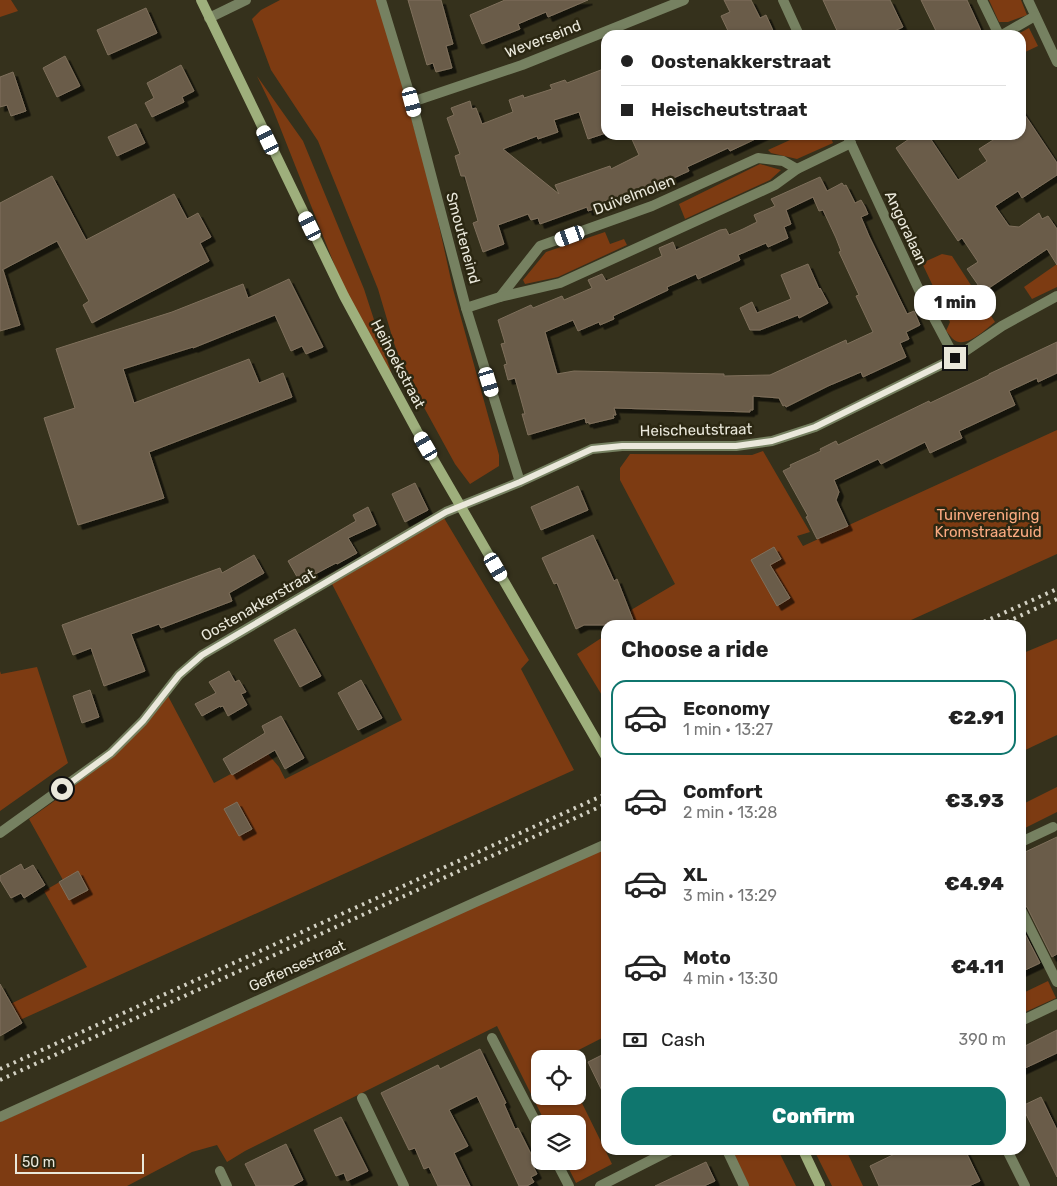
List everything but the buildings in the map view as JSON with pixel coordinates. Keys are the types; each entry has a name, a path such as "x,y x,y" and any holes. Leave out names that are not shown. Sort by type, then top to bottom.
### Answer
{"street":[{"name":"Heihoekstraat","path":"201,0 344,296 417,431 601,748"},
{"path":"209,18 246,0"},
{"name":"Smouteneind","path":"381,0 412,102 466,308 520,482"},
{"name":"Weverseind","path":"609,30 684,0"},
{"path":"783,0 797,30"},
{"path":"982,0 997,30"},
{"path":"1028,0 1057,62"},
{"path":"1009,30 1035,16"},
{"name":"Weverseind","path":"412,102 522,65 601,33"},
{"path":"466,308 500,297 560,283 776,185 797,169 847,140"},
{"name":"Angoralaan","path":"849,140 918,290 955,358"},
{"name":"Duivelmolen","path":"500,297 540,246 652,206 758,158 783,161 797,169"},
{"name":"Heischeutstraat","path":"461,506 520,482 592,449 622,446 736,446 772,441 815,427 955,358 1002,326 1057,296"},
{"name":"Oostenakkerstraat","path":"0,833 111,753 143,721 179,675 202,655 446,512 461,506"},
{"path":"1026,840 1053,827"},
{"name":"Geffensestraat","path":"0,1117 601,846"},
{"path":"1026,920 1057,982"},
{"path":"1026,1019 1057,1004"},
{"path":"492,1038 532,1115"},
{"path":"362,1098 404,1186"},
{"path":"600,1186 661,1155"},
{"path":"729,1155 744,1186"},
{"path":"805,1155 820,1186"},
{"path":"1010,1155 1025,1186"},
{"path":"561,1170 569,1186"},
{"path":"220,1171 227,1186"}],"green space":[{"path":"0,0 11,0 18,11 0,17"},
{"path":"280,0 379,0 432,194 453,289 499,455 499,466 470,484 455,464 404,371 378,289 318,141 271,70 252,19 261,10"},
{"path":"989,0 1021,0 1027,15 1008,22 999,22"},
{"path":"1029,28 1038,46 1026,52 1026,30"},
{"path":"257,76 303,141 364,289 392,375 344,289 272,107"},
{"path":"790,140 832,140 833,143 797,159 771,153 768,150"},
{"path":"760,164 781,170 770,180 685,219 679,204"},
{"path":"605,232 610,244 624,239 627,245 558,277 525,284 523,280 546,252"},
{"path":"942,254 952,256 995,322 968,341 959,342 953,339 946,331 950,322 922,263"},
{"path":"1057,264 1057,287 1032,299 1024,287"},
{"name":"Tuinvereniging Kromstraatzuid","path":"1057,430 1057,554 911,620 631,620 631,610 675,584 620,480 620,468 630,454 752,455 763,451 810,532 797,536 803,546"},
{"path":"444,518 529,660 521,669 574,770 0,1029 0,1009 87,967 44,891 63,880 29,819 67,792 113,754 168,696 214,783 268,754 279,767 285,779 402,720 332,584"},
{"path":"601,638 601,694 577,654"},
{"path":"1057,639 1057,735 1026,750 1026,652"},
{"path":"37,667 68,763 0,811 0,671 1,674"},
{"path":"1057,787 1057,812 1026,828 1026,802"},
{"path":"601,849 601,1039 579,1050 531,1050 531,1094 497,1026 245,1151 227,1162 217,1145 192,1152 127,1186 0,1186 0,1122"},
{"path":"1048,981 1056,998 1026,1012 1026,992"},
{"path":"536,1105 583,1105 601,1142 601,1155 608,1155 612,1164 576,1183 570,1170 586,1170 586,1115 542,1115"},
{"path":"734,1155 780,1155 796,1186 749,1186"},
{"path":"816,1155 848,1155 863,1186 832,1186"}],"railway":[{"path":"988,620 1057,589"},
{"path":"1011,620 1057,599"},
{"path":"0,1069 601,796"},
{"path":"0,1080 601,806"}],"route":[{"path":"62,789 111,753 143,721 179,675 202,655 446,512 520,482 592,449 622,446 736,446 772,441 815,427 955,358"}]}
